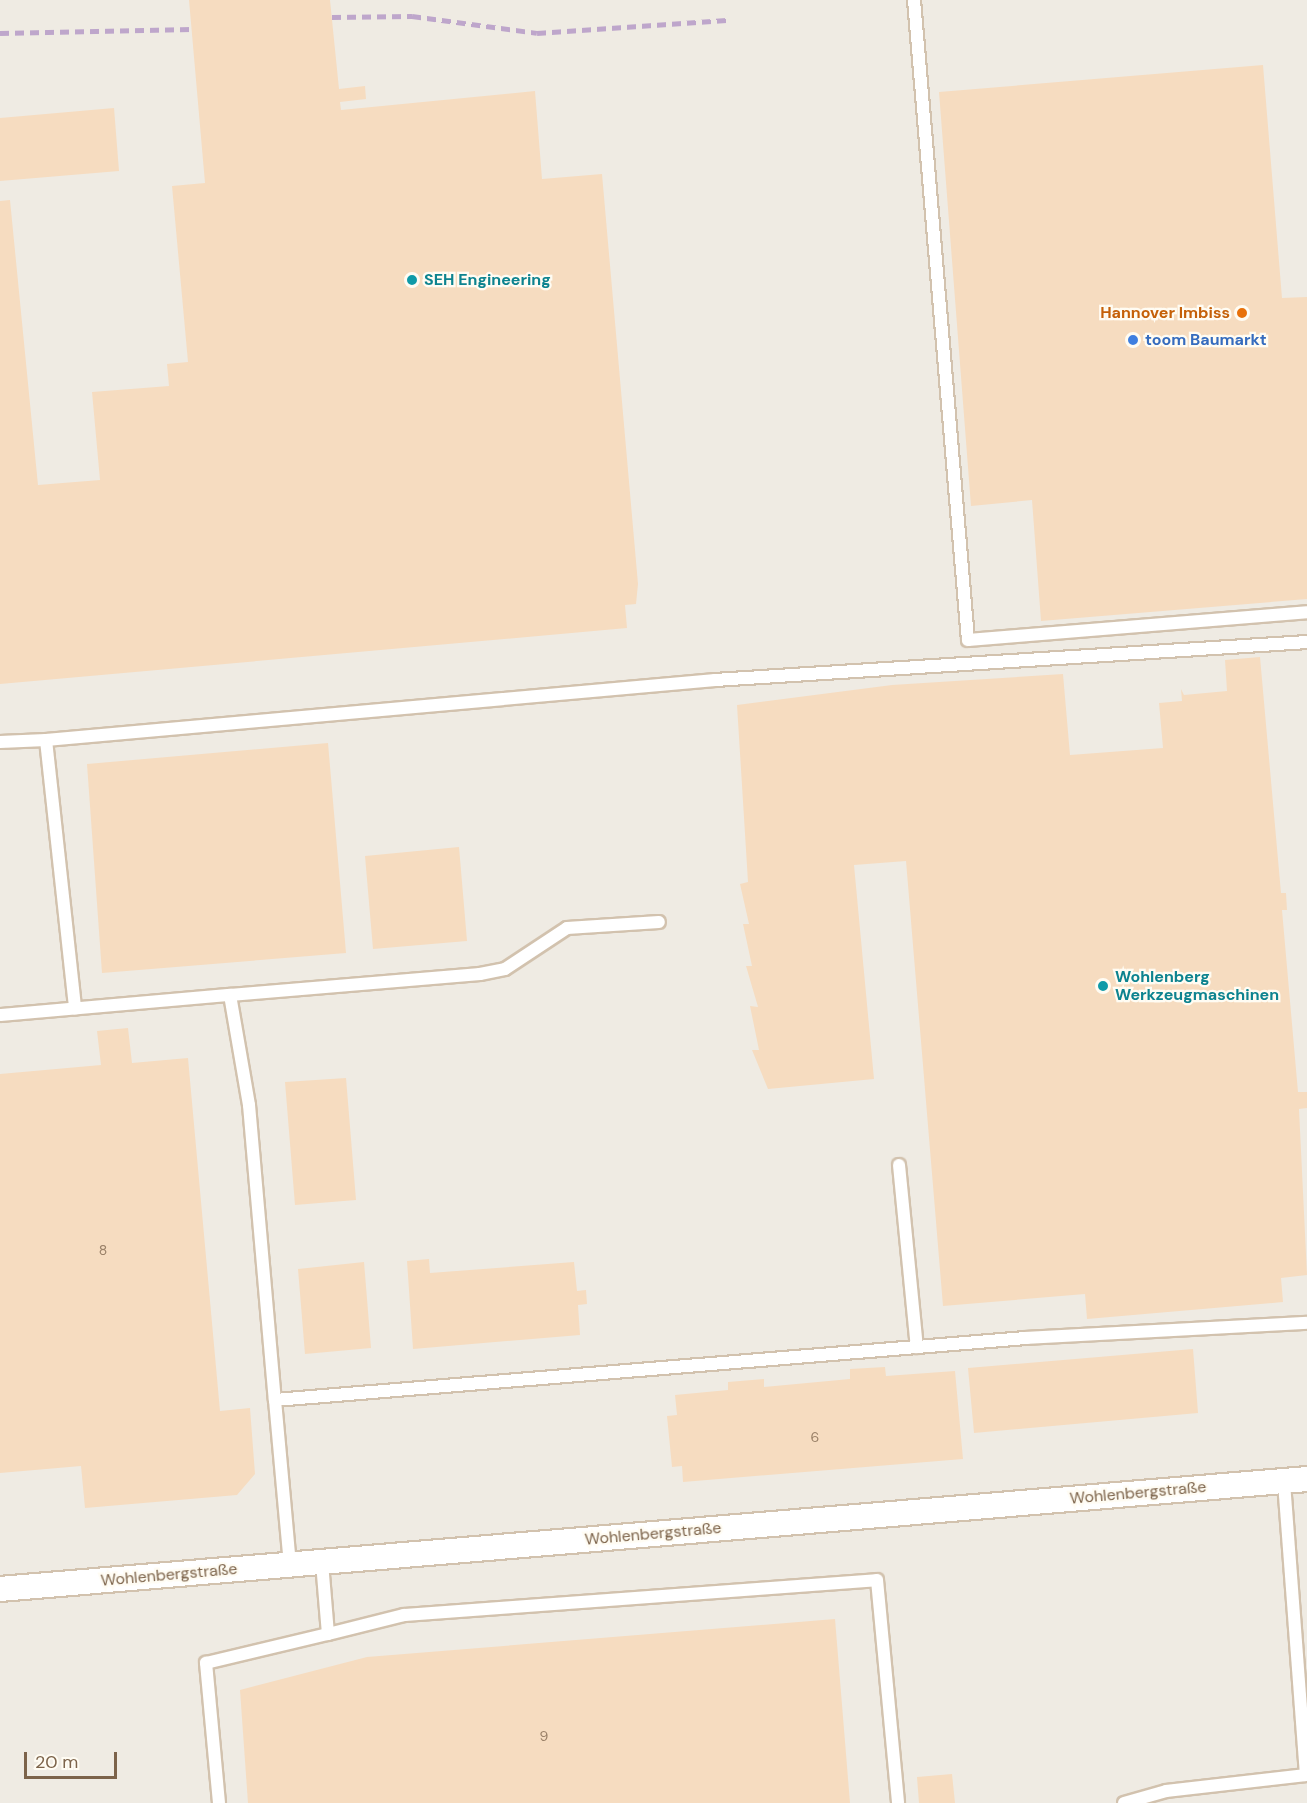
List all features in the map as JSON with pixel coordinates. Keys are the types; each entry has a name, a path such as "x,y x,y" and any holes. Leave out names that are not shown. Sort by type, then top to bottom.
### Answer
{"street":[{"name":"Wohlenbergstraße","path":"0,1589 1295,1480"}],"lane":[{"path":"914,0 968,640 1307,612"},
{"path":"0,742 46,740 715,680 1307,642"},
{"path":"46,740 75,1008"},
{"path":"0,1015 480,974 505,969 567,928 659,922"},
{"path":"230,995 249,1105 290,1564"},
{"path":"899,1165 917,1347"},
{"path":"275,1400 917,1347 1307,1323"},
{"path":"1124,1803 1166,1791 1306,1779 1295,1480"},
{"path":"322,1562 327,1634"},
{"path":"219,1803 206,1663 404,1615 877,1580 898,1803"}],"shaded area":[{"path":"0,0 1307,0 1307,1803 0,1803"}],"building":[{"name":"SEH Engineering","path":"189,0 330,0 339,89 365,86 366,99 340,102 341,110 535,91 542,179 602,174 638,584 636,604 625,605 627,628 0,684 0,201 10,200 38,485 100,480 92,392 169,386 167,364 188,362 172,186 205,183"},
{"name":"toom Baumarkt","path":"1263,65 1282,298 1307,297 1307,599 1041,621 1032,500 971,506 939,92"},
{"path":"114,108 119,171 0,181 0,118"},
{"name":"Wohlenberg Werkzeugmaschinen","path":"1260,657 1281,893 1286,893 1287,910 1282,910 1298,1092 1307,1092 1307,1108 1299,1109 1307,1275 1281,1278 1283,1302 1087,1319 1085,1294 943,1306 906,861 854,865 874,1079 768,1089 752,1050 759,1050 750,1006 758,1007 746,966 752,966 743,924 749,924 740,884 748,882 737,705 892,685 1063,674 1070,755 1163,748 1159,703 1182,701 1181,689 1184,695 1227,691 1225,660"},
{"path":"328,743 346,953 102,973 87,764"},
{"path":"459,847 467,941 373,949 365,856"},
{"path":"128,1028 132,1063 188,1058 220,1411 250,1408 255,1474 237,1495 85,1508 81,1466 0,1473 0,1074 101,1065 97,1031"},
{"path":"346,1078 356,1200 295,1205 285,1082"},
{"path":"429,1259 430,1273 574,1262 577,1291 586,1290 587,1304 578,1305 580,1335 413,1349 407,1261"},
{"path":"364,1262 371,1348 305,1354 298,1269"},
{"path":"1193,1349 1198,1413 974,1433 968,1368"},
{"path":"885,1367 886,1376 955,1371 963,1459 683,1482 682,1466 672,1467 667,1416 677,1415 675,1395 728,1390 728,1382 764,1379 764,1387 850,1379 850,1369"},
{"path":"835,1619 850,1803 248,1803 240,1690 367,1657"},
{"path":"952,1774 955,1803 919,1803 917,1777"}],"railway":[{"path":"332,17 412,16 537,33 727,20"},
{"path":"0,33 192,29"}],"place":[{"name":"SEH Engineering","path":"412,280"},
{"name":"Hannover Imbiss","path":"1242,313"},
{"name":"toom Baumarkt","path":"1133,340"},
{"name":"Wohlenberg Werkzeugmaschinen","path":"1103,986"}]}
